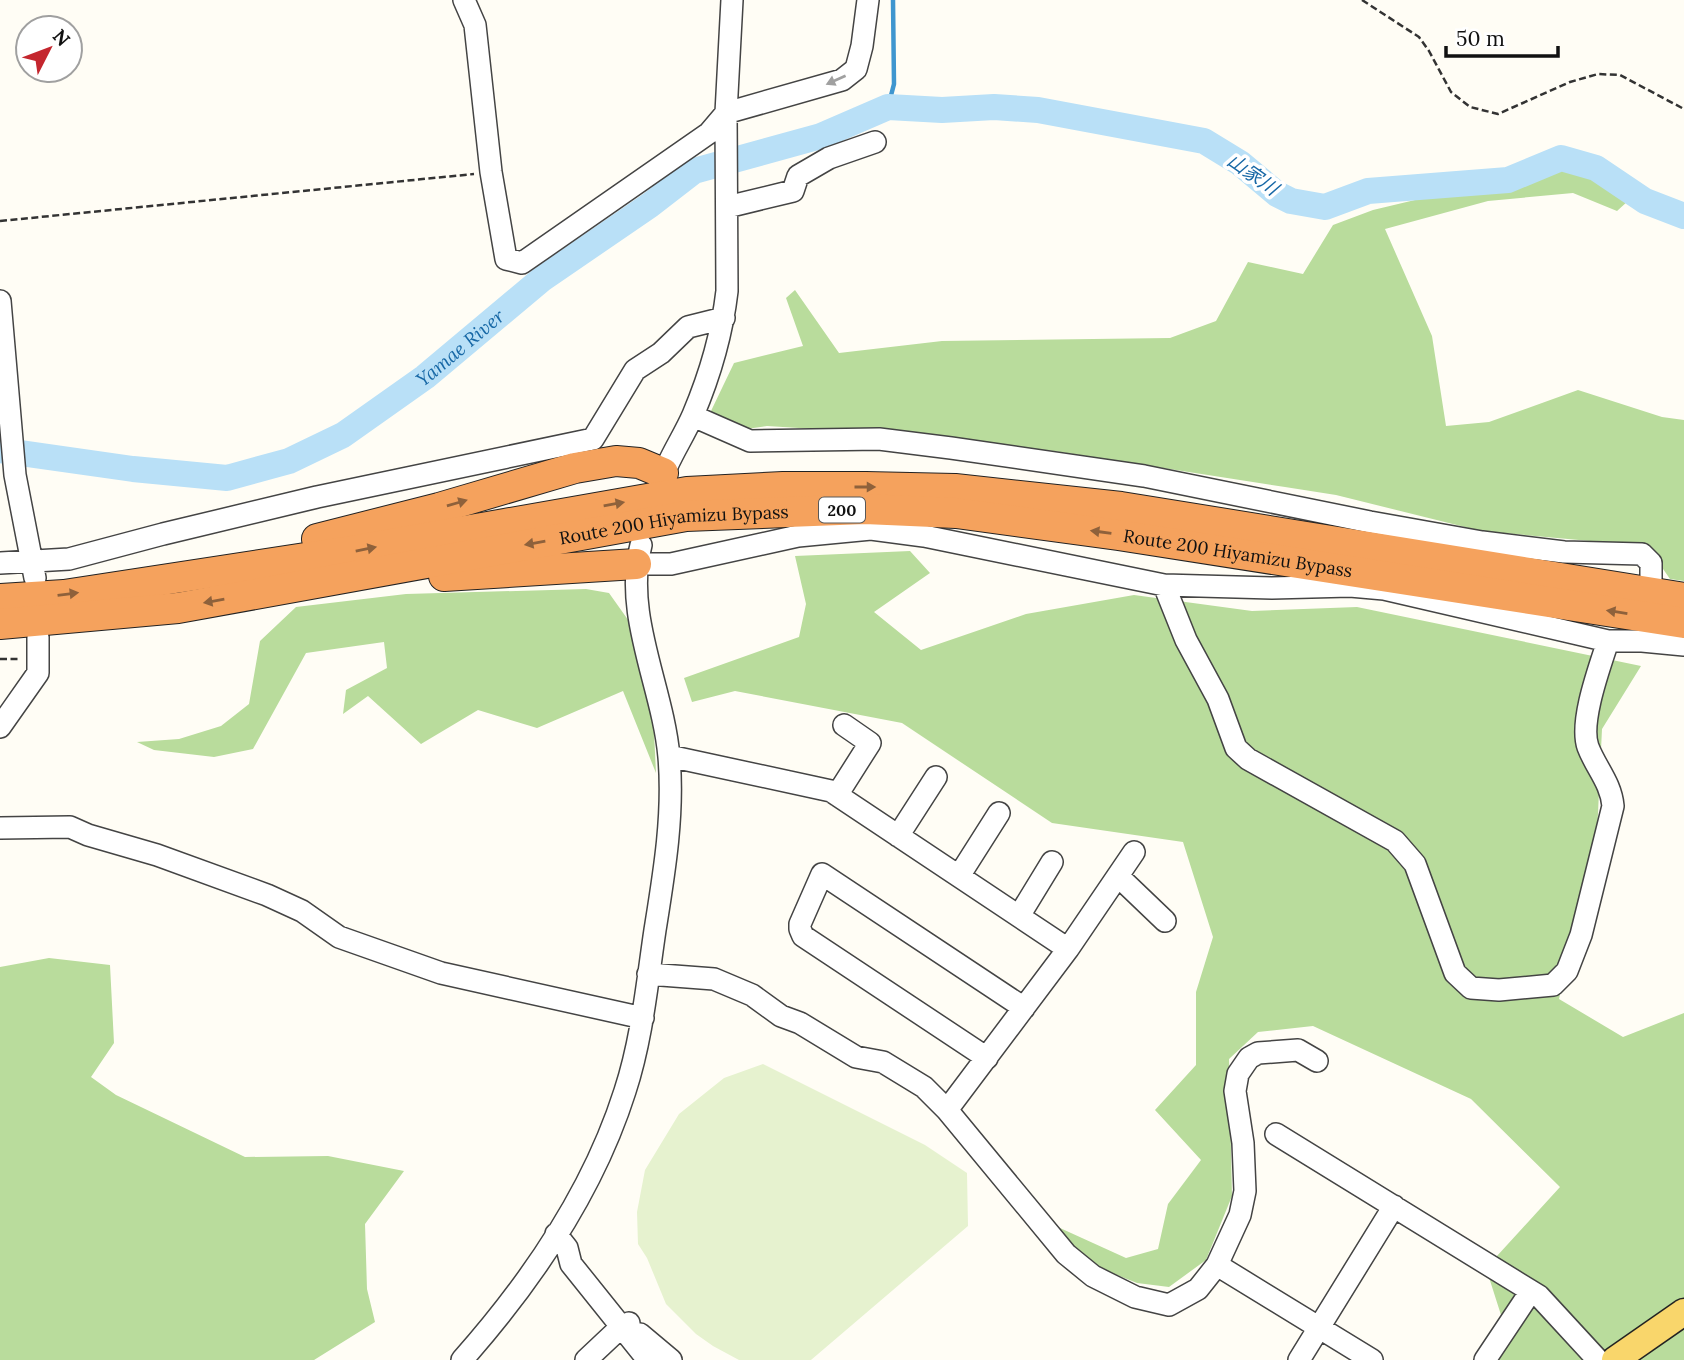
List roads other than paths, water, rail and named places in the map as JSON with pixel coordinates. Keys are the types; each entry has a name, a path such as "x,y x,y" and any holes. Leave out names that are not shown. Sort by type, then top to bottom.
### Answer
{"highway":[{"path":"178,578 439,508 575,468 616,461 639,463 661,478"},
{"name":"Route 200 Hiyamizu Bypass","path":"0,599 64,594 178,578 351,551 687,492 783,487 954,489 1121,507 1684,598"},
{"name":"Route 200 Hiyamizu Bypass","path":"0,624 178,608 686,516 865,509 956,513 1105,533 1684,623"},
{"path":"252,594 484,573 639,554"}],"main road":[{"path":"1615,1360 1684,1312"}],"street":[{"path":"464,0 475,25 491,172 506,259 522,263 709,133 727,123 842,80 856,69 868,0"},
{"path":"661,478 692,416 713,361 724,318 727,291 727,123 732,0"},
{"path":"727,207 793,191 798,176 829,158 875,142"},
{"path":"0,300 15,475 33,570"},
{"path":"0,563 33,570 317,497 593,439 635,370 661,353 688,327 724,318"},
{"path":"692,416 750,441 879,439 951,447 1144,477 1482,542 1564,552 1642,554 1651,563 1651,579"},
{"path":"462,1360 500,1318 540,1263 562,1241 604,1150 626,1090 643,1018 671,798 669,756 662,709 640,623 639,554 671,564 798,536 871,529 924,536 1164,585 1272,588 1350,586 1384,589 1608,641 1644,634 1668,645 1684,645"},
{"path":"1164,585 1186,640 1218,699 1236,748 1259,765 1395,841 1415,864 1455,973 1471,988 1499,990 1553,985 1567,971 1581,935 1613,806 1612,791 1587,744 1586,730 1591,695 1608,641"},
{"path":"0,727 38,673 38,637"},
{"path":"837,795 870,743 844,724"},
{"path":"669,756 831,791 1068,949"},
{"path":"898,836 936,777"},
{"path":"959,876 999,813"},
{"path":"0,828 69,827 157,855 267,895 302,911 339,937 441,973 643,1018"},
{"path":"947,1110 1068,949 1134,852"},
{"path":"1019,916 1052,862"},
{"path":"987,1058 803,936 800,924 822,874 1024,1008"},
{"path":"1118,876 1165,921"},
{"path":"648,974 714,979 752,995 781,1016 800,1023 856,1057 883,1062 924,1087 947,1110 1066,1254 1094,1276 1135,1297 1169,1305 1198,1289 1217,1265 1240,1215 1245,1191 1243,1143 1235,1091 1238,1074 1249,1058 1258,1053 1298,1050 1317,1061"},
{"path":"1276,1134 1539,1296 1598,1360"},
{"path":"1299,1360 1394,1206"},
{"path":"562,1241 580,1255 648,1360"},
{"path":"1217,1265 1372,1360"},
{"path":"1485,1360 1531,1291"},
{"path":"586,1360 625,1326"},
{"path":"625,1326 671,1360"}],"waterway":[{"path":"888,107 894,84 893,0"},
{"name":"Yamae River","path":"0,450 133,469 227,478 289,461 343,435 425,377 542,279 650,205 694,171 821,136 888,107 942,110 994,107 1038,110 1204,141 1240,163 1277,194 1291,201 1325,207 1368,191 1508,180 1561,158 1596,168 1645,201 1684,216"}],"water label":[{"name":"山家川","path":"1253,174"}]}
